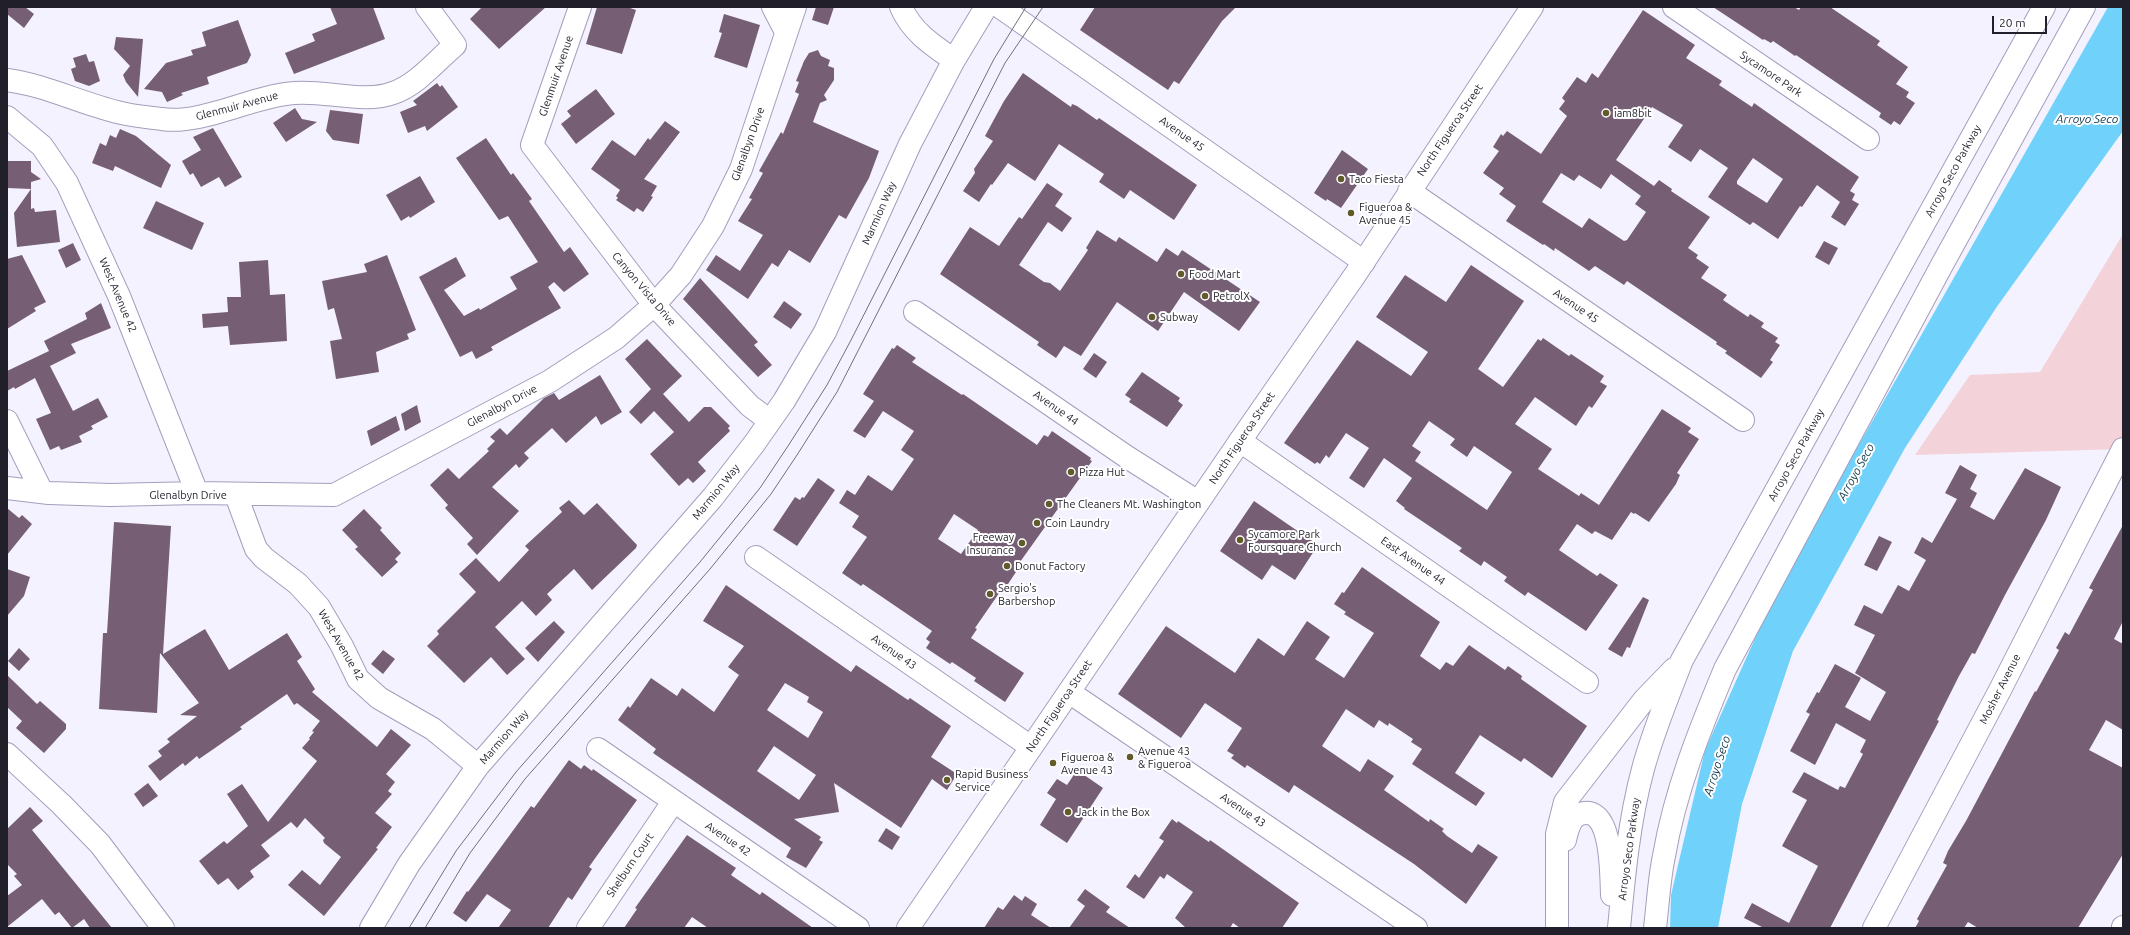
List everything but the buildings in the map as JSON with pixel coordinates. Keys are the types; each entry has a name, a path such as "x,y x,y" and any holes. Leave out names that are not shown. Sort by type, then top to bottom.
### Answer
{"main road":[{"name":"Glenmuir Avenue","path":"7,80 24,82 117,112 164,120 185,119 271,95 296,92 377,97 392,94 406,88 455,45 428,7"},
{"name":"Glenmuir Avenue","path":"532,145 580,7"},
{"path":"773,7 786,32"},
{"name":"Glenalbyn Drive","path":"7,488 42,492 110,495 197,493 236,495 334,495 550,381 616,338 654,305 681,275 693,257 713,226 741,169 795,7"},
{"path":"900,7 913,29 928,42 954,60"},
{"name":"Marmion Way","path":"371,928 408,864 478,766 713,497 770,421 825,332 910,144 954,60 986,7"},
{"name":"Avenue 45","path":"1000,7 1364,262"},
{"name":"North Figueroa Street","path":"908,928 1198,502 1364,262 1409,191 1532,7"},
{"name":"Sycamore Park","path":"1674,7 1868,139"},
{"name":"Arroyo Seco Parkway","path":"1619,928 1632,818 1643,769 1662,710 1682,660 2044,7"},
{"path":"1655,928 1664,855 1679,794 1698,732 1725,668 1943,262 2084,7"},
{"name":"West Avenue 42","path":"7,117 42,146 67,183 119,296 197,493"},
{"name":"Canyon Vista Drive","path":"532,145 654,305 750,406 770,421"},
{"name":"Avenue 45","path":"1409,191 1743,420"},
{"name":"Avenue 44","path":"915,312 1127,457 1198,502"},
{"path":"7,421 42,492"},
{"name":"East Avenue 44","path":"1240,441 1587,682"},
{"name":"Mosher Avenue","path":"1874,928 2000,690 2123,449"},
{"name":"West Avenue 42","path":"236,495 256,549 264,558 298,584 319,607 342,646 358,679 370,692 433,729 478,766"},
{"name":"Avenue 43","path":"756,557 1031,747"},
{"path":"1557,928 1557,834 1565,802 1644,700 1682,660"},
{"name":"Avenue 43","path":"1069,692 1416,928"},
{"name":"Avenue 42","path":"598,749 858,928"},
{"path":"7,754 61,804 100,844 163,928"},
{"name":"Shelburn Court","path":"588,928 673,802"},
{"path":"1557,884 1567,827 1577,815 1588,812 1595,815 1603,826 1610,853 1614,928"}],"shaded area":[{"path":"2123,234 2123,449 1915,455 1970,375 2040,372"}],"water":[{"name":"Arroyo Seco","path":"2108,7 2123,7 2123,131 1996,308 1905,448 1793,651 1742,804 1718,928 1670,928 1671,895 1705,750 1779,585"}],"tram line":[{"path":"409,928 456,851 516,772 700,562 760,488 827,385 994,59 1026,7"},
{"path":"425,928 470,853 525,779 710,569 771,494 837,392 1005,63 1043,7"}],"place":[{"name":"iam8bit","path":"1606,113"},
{"name":"Taco Fiesta","path":"1341,179"},
{"name":"Figueroa & Avenue 45","path":"1351,213"},
{"name":"Food Mart","path":"1181,274"},
{"name":"PetrolX","path":"1205,296"},
{"name":"Subway","path":"1152,317"},
{"name":"Pizza Hut","path":"1071,472"},
{"name":"The Cleaners Mt. Washington","path":"1049,504"},
{"name":"Coin Laundry","path":"1037,523"},
{"name":"Sycamore Park Foursquare Church","path":"1240,540"},
{"name":"Freeway Insurance","path":"1022,543"},
{"name":"Donut Factory","path":"1007,566"},
{"name":"Sergio's Barbershop","path":"990,594"},
{"name":"Avenue 43 & Figueroa","path":"1130,757"},
{"name":"Figueroa & Avenue 43","path":"1053,763"},
{"name":"Rapid Business Service","path":"947,780"},
{"name":"Jack in the Box","path":"1068,812"}]}
